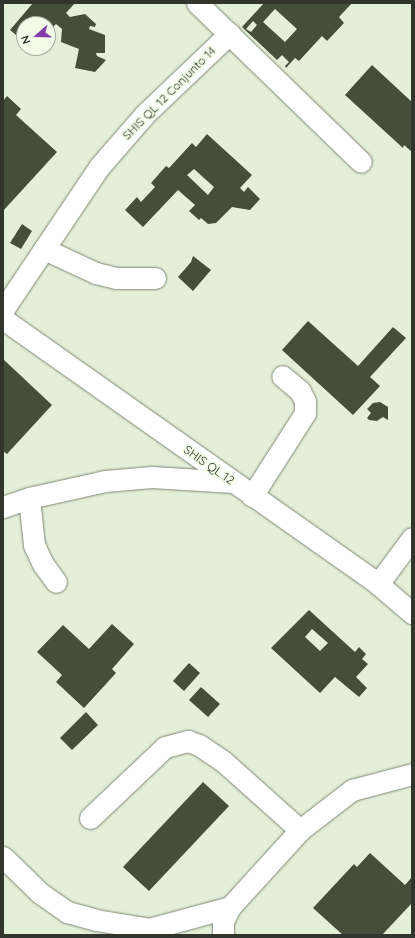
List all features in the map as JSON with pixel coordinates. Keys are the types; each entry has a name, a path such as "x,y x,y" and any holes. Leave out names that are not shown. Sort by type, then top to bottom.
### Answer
{"street":[{"path":"197,3 230,33 361,162"},
{"name":"SHIS QL 12 Conjunto 14","path":"3,310 99,167 145,114 230,33"},
{"path":"44,249 96,273 116,278 155,278"},
{"name":"SHIS QL 12","path":"3,319 378,584 412,613"},
{"path":"252,496 305,413 305,401 300,391 282,376"},
{"path":"3,507 29,498 105,482 152,477 233,482"},
{"path":"29,498 34,545 43,564 56,582"},
{"path":"378,584 412,538"},
{"path":"90,818 166,747 188,741 199,745 224,762 300,830"},
{"path":"223,935 223,921 230,907 300,830 352,790 412,774"},
{"path":"3,857 40,893 67,912 96,920 151,930"},
{"path":"124,935 151,930 230,907"}],"building":[{"path":"33,3 75,3 66,13 70,17 85,14 96,24 95,27 90,26 89,29 105,35 105,53 96,53 97,56 106,60 95,72 75,68 79,49 61,42 62,29 56,24 56,16 22,16"},
{"path":"264,3 352,3 339,17 344,23 327,41 322,36 299,61 295,58 286,68 285,66 289,62 282,55 277,60 242,27","holes":["275,9 297,29 285,42 263,22","253,21 257,25 251,32 246,29"]},
{"path":"16,23 16,35 10,30"},
{"path":"372,65 412,102 412,152 404,145 403,148 345,95"},
{"path":"7,96 21,109 16,115 57,152 3,211 3,101"},
{"path":"207,134 252,175 240,188 244,192 248,187 260,199 250,210 232,207 216,223 208,224 201,218 199,220 189,211 195,205 178,190 143,227 125,210 137,197 141,202 155,187 151,183 166,166 169,168 192,143 196,147","holes":["194,169 214,187 208,195 187,175"]},
{"path":"22,224 32,231 21,249 10,243"},
{"path":"193,256 211,270 193,291 178,277 191,262"},
{"path":"308,321 358,366 393,327 406,338 370,377 380,386 353,415 282,350"},
{"path":"3,359 52,405 7,454 3,451"},
{"path":"380,402 388,407 388,420 383,417 377,421 369,420 367,418 371,413 367,409 373,403"},
{"path":"309,610 355,652 359,647 366,654 362,659 368,664 356,677 367,688 359,697 335,677 320,693 271,648","holes":["312,629 328,643 320,651 305,637"]},
{"path":"112,624 134,644 112,669 116,673 84,708 56,682 62,675 37,652 63,625 89,649"},
{"path":"189,663 200,673 184,691 173,681"},
{"path":"201,687 220,704 208,717 189,700"},
{"path":"86,712 98,725 72,750 60,738"},
{"path":"203,782 229,806 149,891 123,867"},
{"path":"370,853 405,885 412,877 412,903 382,935 343,935 313,908 354,864 357,867"}]}
